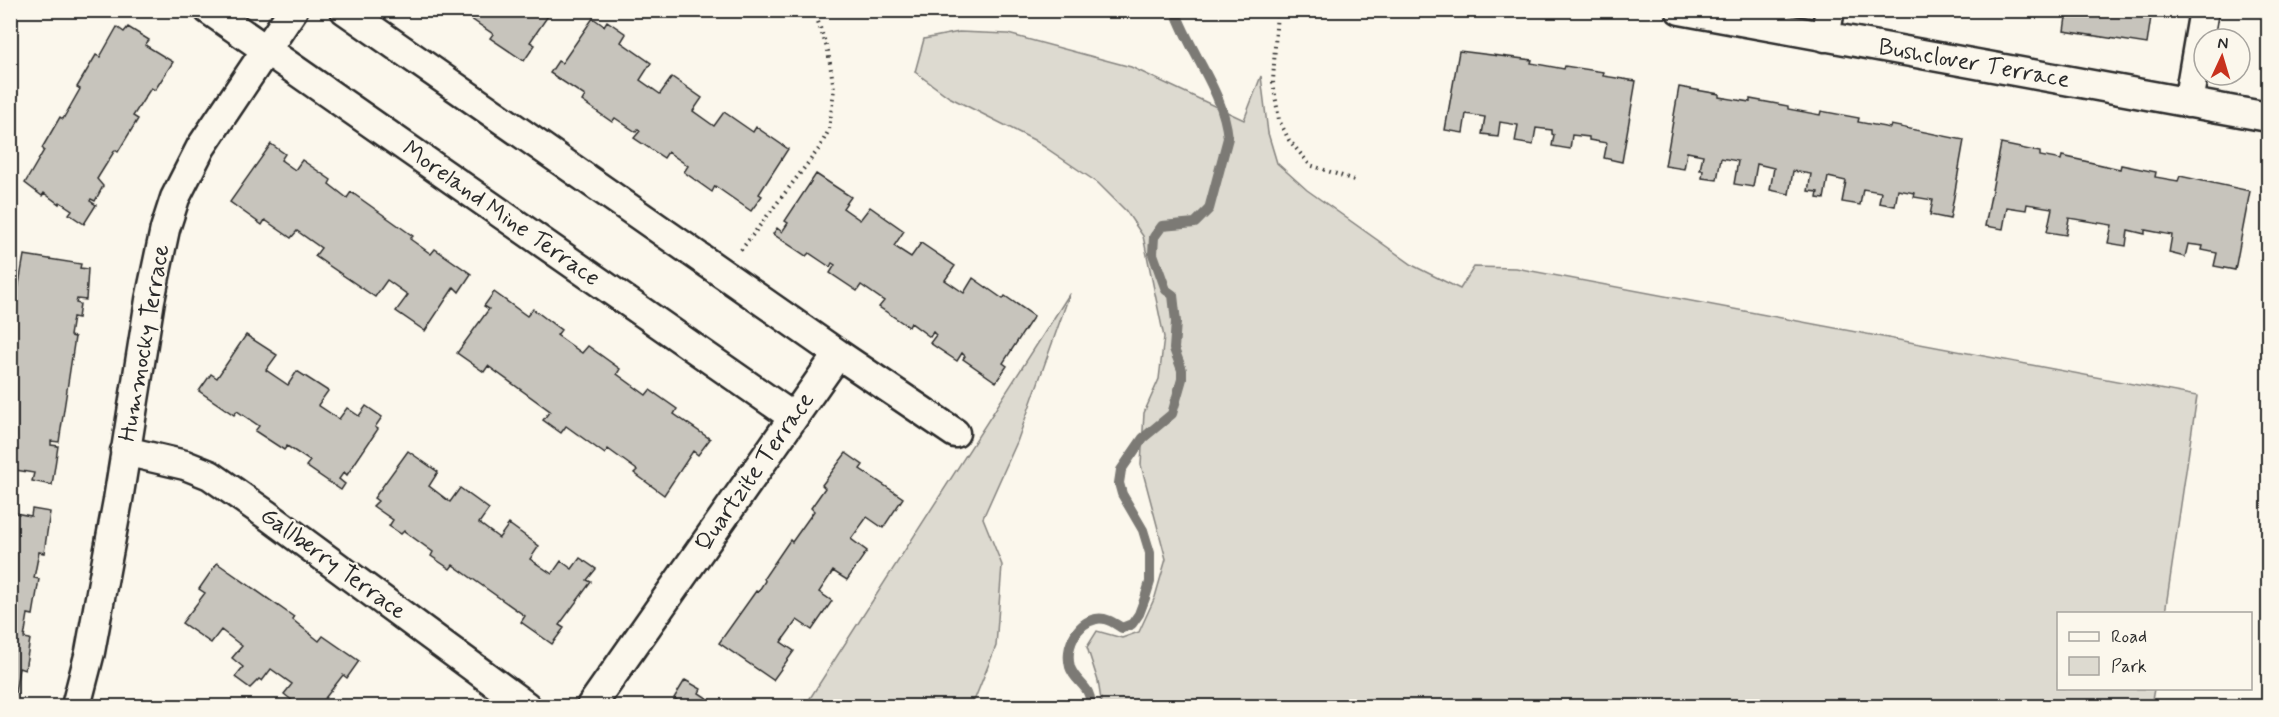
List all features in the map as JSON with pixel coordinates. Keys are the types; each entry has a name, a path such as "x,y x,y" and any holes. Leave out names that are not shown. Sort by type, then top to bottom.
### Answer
{"street":[{"name":"Moreland Mine Terrace","path":"209,10 793,417"},
{"name":"Hummocky Terrace","path":"76,706 90,652 157,261 175,198 201,147 293,10"},
{"path":"345,10 955,433"},
{"path":"2188,103 2204,10"},
{"name":"Bushclover Terrace","path":"1689,11 1828,24 2188,103 2268,117"},
{"name":"Quartzite Terrace","path":"591,706 838,354"},
{"name":"Gallberry Terrace","path":"126,451 185,465 210,476 267,515 526,706"}],"path":[{"path":"723,274 818,150 830,130 834,89 828,51 814,10"},
{"path":"1277,10 1273,82 1279,120 1289,140 1310,165 1357,181"}],"green space":[{"path":"959,32 1008,34 1131,67 1244,120 1261,76 1268,133 1277,163 1307,190 1414,266 1460,289 1474,267 1516,268 2197,396 2165,612 2057,612 2057,690 2154,690 2151,706 1102,706 1098,681 1087,647 1097,631 1122,638 1139,632 1155,597 1166,559 1141,465 1144,413 1159,379 1164,337 1143,236 1126,211 1098,183 1034,140 949,97 915,72 924,39"},
{"path":"1070,293 1017,442 983,518 1002,565 996,646 972,706 805,706"}],"building":[{"path":"458,10 552,10 530,42 535,45 524,61 490,38 493,34"},
{"path":"2067,10 2152,10 2147,44 2064,31"},
{"path":"593,18 604,26 607,21 626,34 621,42 651,63 640,80 660,94 672,77 702,98 693,111 714,126 724,112 753,132 756,127 788,149 759,194 762,196 751,211 715,186 712,192 684,172 688,166 668,152 664,158 634,138 640,131 638,129 636,132 615,118 612,122 582,101 585,96 550,73 558,61 562,63"},
{"path":"117,27 124,32 128,27 149,40 145,45 173,62 155,90 151,88 133,116 138,119 118,152 115,150 97,179 103,186 95,201 91,199 90,201 96,205 84,224 69,214 72,210 44,193 42,196 25,183 60,117 63,119 80,89 77,87 96,55 100,57"},
{"path":"1459,51 1532,60 1531,63 1564,69 1565,66 1604,72 1603,76 1636,81 1622,162 1604,158 1607,143 1589,140 1589,137 1572,135 1570,149 1552,146 1554,135 1552,130 1536,128 1533,145 1515,142 1518,125 1500,122 1498,137 1482,134 1485,117 1466,114 1463,133 1445,130"},
{"path":"1679,87 1719,94 1719,97 1750,102 1750,99 1820,115 1821,111 1859,118 1858,122 1890,128 1891,125 1964,140 1950,219 1930,215 1933,200 1914,197 1915,193 1898,190 1895,206 1879,203 1881,192 1863,189 1860,205 1842,202 1846,181 1828,177 1824,199 1817,198 1818,192 1808,191 1811,174 1793,171 1789,194 1770,190 1774,168 1757,164 1753,187 1734,184 1738,161 1721,158 1717,180 1702,178 1703,170 1700,170 1703,155 1687,152 1684,169 1665,166"},
{"path":"271,144 285,154 281,160 295,170 302,160 331,180 329,184 347,198 351,192 413,236 410,239 431,254 435,249 471,274 459,292 454,287 425,331 396,311 408,295 387,280 375,297 315,256 321,248 297,231 291,238 265,220 262,225 230,202"},
{"path":"2001,144 2040,152 2040,156 2061,160 2062,156 2120,169 2121,165 2156,172 2155,177 2178,181 2180,176 2250,191 2235,270 2214,266 2217,253 2202,250 2203,246 2188,244 2185,257 2169,253 2172,235 2145,230 2145,234 2128,230 2126,246 2108,243 2112,225 2069,218 2066,235 2047,232 2052,208 2027,204 2026,210 2007,207 2003,229 1985,226"},
{"path":"816,174 851,197 843,208 860,220 870,207 904,231 894,246 911,257 921,243 955,266 945,280 964,293 973,278 1003,299 1005,296 1034,316 1003,363 1007,366 996,382 963,359 965,356 962,353 957,361 930,343 936,335 933,332 930,337 911,323 909,327 879,307 884,301 861,285 857,291 830,273 835,265 832,263 830,267 809,253 806,256 773,234 777,228 782,232 788,223 785,221"},
{"path":"24,255 81,264 80,268 88,269 86,300 77,299 76,303 80,304 78,318 73,317 70,336 75,337 59,442 51,441 51,445 58,446 52,485 32,481 34,473 10,469 10,297 12,289 18,290"},
{"path":"494,292 527,316 533,309 561,330 557,335 582,353 588,346 620,369 617,374 646,395 650,390 677,409 674,414 710,439 698,455 693,451 664,495 634,473 637,470 608,449 605,454 566,426 561,433 543,420 550,411 488,366 484,372 457,353 489,309 484,306"},
{"path":"246,335 277,355 266,370 288,385 297,371 328,391 318,405 339,419 347,408 359,416 366,406 382,417 375,427 378,429 347,475 344,472 339,479 345,484 341,490 306,466 310,461 287,446 284,450 255,431 259,426 237,411 234,415 199,391 211,374 217,378"},
{"path":"408,451 438,472 429,486 450,502 460,488 489,509 479,523 499,538 509,524 539,546 530,559 552,574 561,561 572,569 580,558 596,569 587,580 591,582 559,625 564,628 552,644 521,622 525,616 453,565 450,569 431,556 433,552 404,531 401,534 389,526 393,520 373,506 378,501 374,498"},
{"path":"846,453 863,465 860,469 903,498 883,528 867,517 851,539 867,551 847,580 833,571 819,592 832,601 812,630 797,620 781,642 794,651 773,680 719,643 756,591 758,592 765,581 764,578 790,540 792,542 814,511 811,508 825,488 822,485"},
{"path":"32,509 50,512 44,553 39,552 34,578 39,579 33,615 28,614 24,638 30,639 25,670 19,668 13,706 10,706 10,512 31,516"},
{"path":"217,563 294,617 293,620 319,641 323,636 359,661 347,678 343,675 319,706 299,706 284,694 292,684 271,669 262,681 259,679 250,688 235,677 243,667 232,658 242,646 221,630 211,643 182,623 205,593 199,589"},
{"path":"685,680 701,689 699,693 719,706 674,706 678,701 674,698"}],"waterway":[{"path":"1090,706 1089,694 1070,667 1069,652 1074,637 1089,621 1103,619 1122,628 1132,624 1139,614 1150,582 1150,553 1143,530 1122,494 1119,483 1121,470 1143,438 1172,414 1182,379 1182,370 1174,349 1176,322 1173,295 1166,290 1153,254 1154,237 1162,226 1195,223 1209,209 1228,138 1220,105 1175,10"}]}
